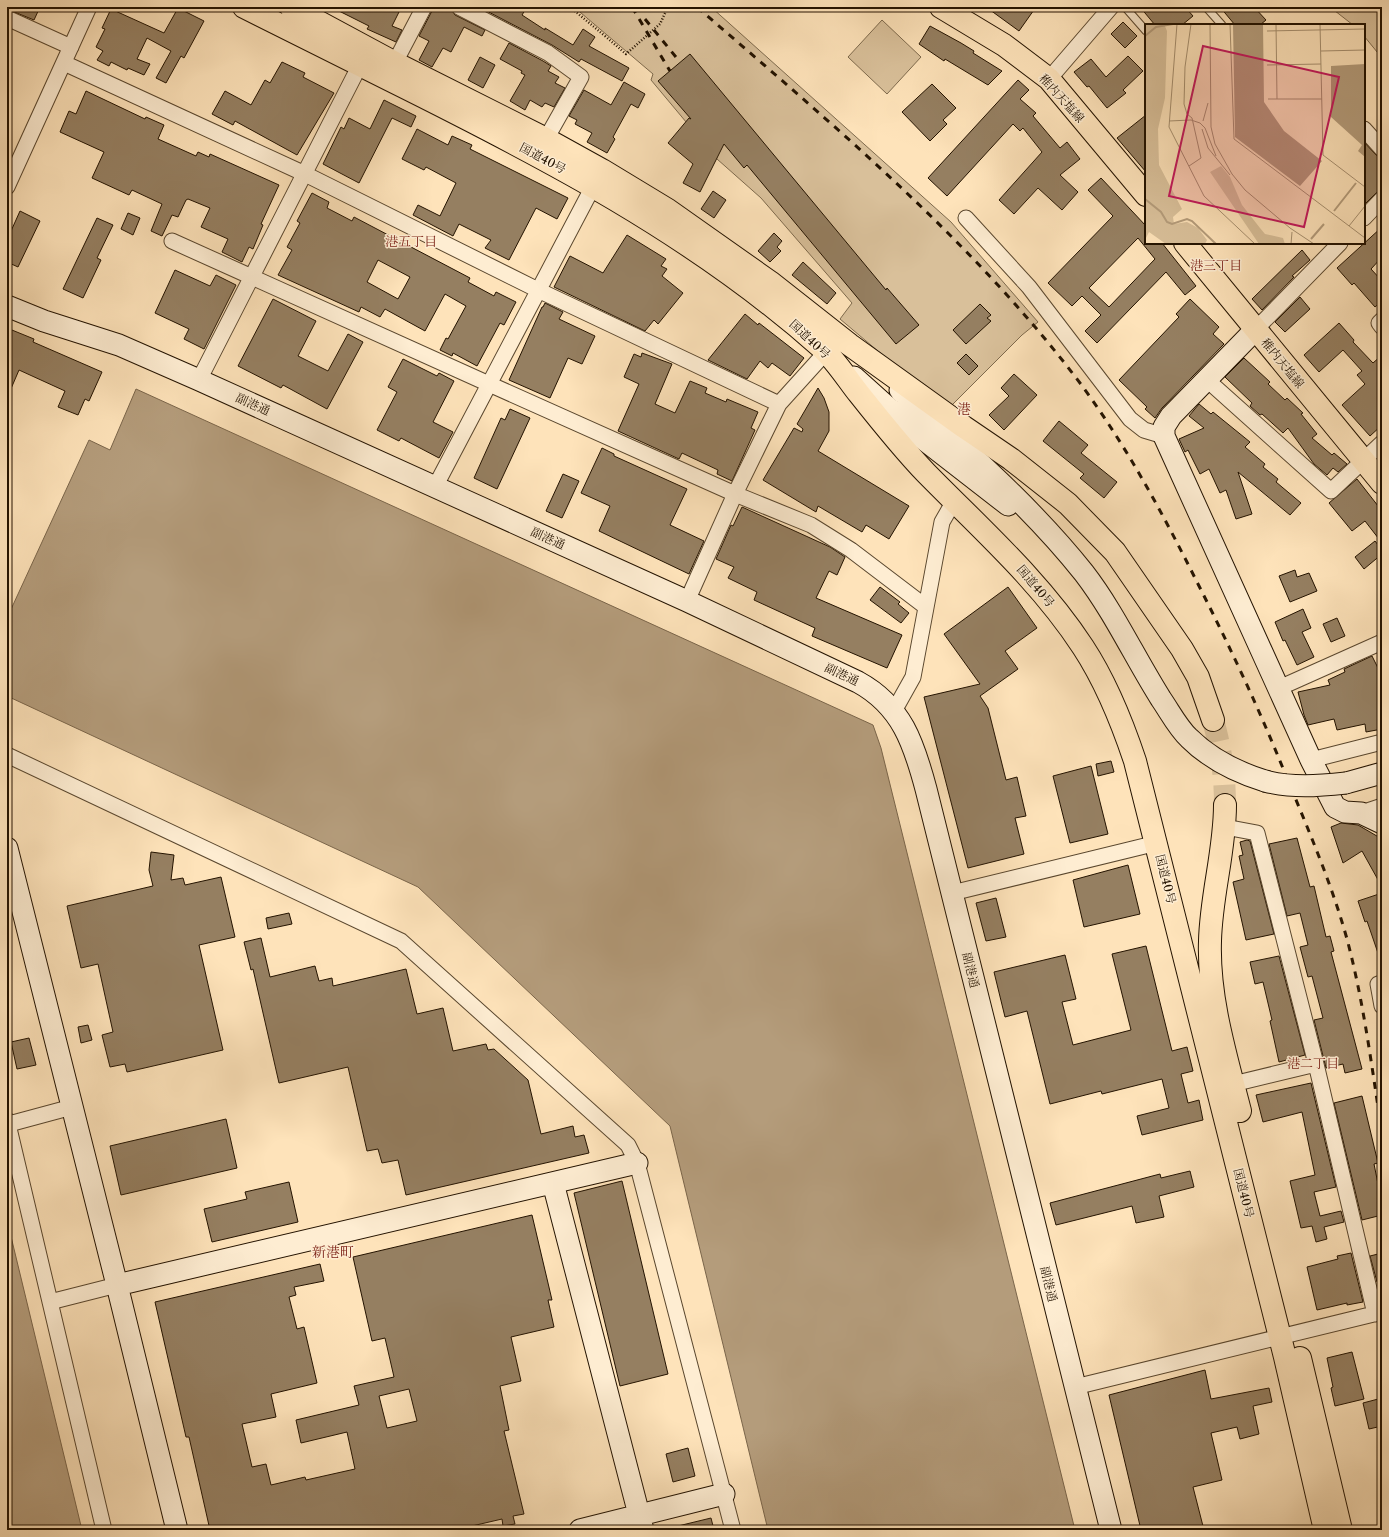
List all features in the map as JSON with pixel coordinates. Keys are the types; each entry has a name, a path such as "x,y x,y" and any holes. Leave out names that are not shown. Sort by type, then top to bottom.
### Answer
{"main road":[{"name":"国道40号","path":"244,7 364,57 391,71 479,124 668,210 711,239 770,282 850,344 964,427 1011,459 1068,504 1115,552 1182,649 1198,677 1213,720"},
{"name":"国道40号","path":"291,7 364,57"},
{"name":"稚内天塩線","path":"941,7 1004,45 1049,79 1145,194"},
{"name":"国道40号","path":"391,71 546,139 771,304 826,352 909,455 989,534 1034,582 1084,648 1105,685 1122,722 1135,761 1287,1336 1341,1530"},
{"name":"稚内天塩線","path":"1186,244 1382,482"},
{"name":"国道40号","path":"1225,805 1225,827 1215,883 1210,941 1211,974 1215,1003 1287,1336 1325,1530"}],"street":[{"path":"7,186 11,170 64,64 89,7"},
{"path":"391,71 424,7"},
{"path":"459,7 548,54 581,77 546,139"},
{"path":"1049,79 1111,7"},
{"path":"7,18 71,47"},
{"path":"199,380 364,57"},
{"path":"64,64 305,174 538,290 779,404"},
{"path":"1365,130 1382,149"},
{"path":"435,487 598,178"},
{"path":"1365,217 1382,199"},
{"path":"966,218 1029,287 1130,419 1144,430 1164,436"},
{"path":"172,241 735,494 811,525 851,550 926,607"},
{"path":"1339,244 1171,416 1164,427 1164,436 1312,760 1335,807 1345,812 1361,813 1382,823"},
{"name":"副港通","path":"7,306 44,321 119,344 687,601 872,689 894,711 906,729 919,762 1111,1530"},
{"path":"1382,320 1379,323 1382,327"},
{"path":"850,344 1016,496 1052,537 1084,574 1110,613 1142,670 1188,738 1210,756 1248,776 1282,785 1313,786 1346,783 1382,773"},
{"path":"687,601 735,494 779,404 826,352 949,460 1052,537"},
{"path":"1206,379 1332,491 1382,443"},
{"path":"894,711 913,676 942,522 954,501"},
{"path":"1279,688 1382,642"},
{"path":"1312,760 1382,742"},
{"path":"7,755 400,941 628,1145 637,1163 733,1530"},
{"path":"1361,813 1382,806"},
{"path":"1075,1387 1378,1313 1316,1064 1256,833 1225,827"},
{"path":"952,893 1157,843"},
{"path":"7,848 177,1530"},
{"path":"1382,983 1378,984 1382,1006"},
{"path":"1233,1084 1316,1064"},
{"path":"72,1107 8,1122 104,1530"},
{"path":"50,1302 637,1163"},
{"path":"553,1183 641,1523"},
{"path":"580,1530 641,1523 724,1494"}],"lane":[{"path":"1125,7 1145,30"},
{"path":"1206,7 1221,24"}],"path":[{"path":"570,7 626,54 660,24 668,7"}],"shaded area":[{"path":"574,7 711,7 951,222 1038,322 1022,335 951,406 904,373 840,319 852,303 761,198 717,159 651,80 653,74"},
{"path":"1330,7 1382,7 1382,58 1365,37 1365,24 1352,24"},
{"path":"882,20 921,57 887,94 848,57"},
{"path":"136,389 873,725 881,748 1075,1530 768,1530 670,1126 418,887 7,696 7,618 89,440 110,450"},
{"path":"7,1220 82,1530 7,1530"}],"building":[{"path":"7,7 40,7 34,20 7,9"},
{"path":"331,7 388,7 399,12 392,26 402,30 396,42 367,29 369,26"},
{"path":"434,7 450,7 455,15 485,30 482,36 464,27 451,52 443,48 432,67 419,60 429,41 419,36"},
{"path":"479,7 527,7 522,15 545,30 545,28 573,45 583,29 595,37 589,46 629,68 622,81 581,59 579,62 552,45"},
{"path":"986,7 1036,7 1019,31"},
{"path":"1140,7 1185,7 1193,16 1183,24 1154,24"},
{"path":"1220,7 1254,7 1266,20 1261,24 1234,24"},
{"path":"178,8 204,21 184,58 181,56 166,83 156,78 171,51 147,38 137,59 150,64 144,75 128,68 127,70 111,62 109,66 97,60 103,51 96,47 105,29 102,28 111,9 164,33"},
{"path":"1123,22 1137,36 1125,48 1111,34"},
{"path":"930,26 974,51 973,53 1002,71 988,85 945,59 944,61 919,44"},
{"path":"509,43 551,66 548,71 559,77 555,83 565,88 554,107 545,103 542,107 530,100 525,110 510,101 525,75 521,73 522,71 500,59"},
{"path":"690,54 886,290 887,288 919,325 896,344 747,165 744,168 724,144 700,192 683,183 693,164 668,143 689,118 691,119 658,81"},
{"path":"1128,56 1143,71 1123,90 1126,93 1107,108 1089,86 1087,87 1074,72 1091,59 1106,77"},
{"path":"480,57 495,65 483,88 468,80"},
{"path":"282,62 305,73 303,77 334,93 297,155 235,121 233,125 212,114 225,91 251,105 265,80 270,83"},
{"path":"1018,80 1029,90 1020,99 1036,113 1033,116 1060,148 1067,142 1080,159 1060,175 1078,192 1062,210 1038,188 1014,214 999,200 1042,152 1023,128 1020,131 1013,124 947,196 928,178"},
{"path":"624,82 645,94 638,108 631,104 613,137 615,139 607,153 587,142 592,133 575,124 577,120 569,116 584,90 611,105"},
{"path":"932,84 956,108 943,120 947,124 930,141 902,112"},
{"path":"86,91 145,119 146,117 164,125 158,139 196,156 198,152 209,157 210,154 279,185 261,224 263,225 253,249 249,247 242,262 222,252 228,239 201,227 210,208 188,199 186,200 178,217 172,215 162,236 151,231 162,204 132,190 129,195 92,178 104,152 60,132 69,111 76,114"},
{"path":"384,100 416,116 411,127 392,118 359,183 323,164 341,127 344,129 349,118 370,129"},
{"path":"1145,116 1145,171 1117,138"},
{"path":"417,129 448,145 452,136 472,145 470,149 568,198 557,219 536,208 509,260 485,248 491,240 459,224 453,236 413,215 418,205 440,216 456,183 426,167 424,170 402,159"},
{"path":"1365,143 1376,155 1382,158 1382,190 1376,193 1365,204"},
{"path":"1101,178 1145,225 1145,244 1163,244 1196,286 1185,295 1166,272 1097,343 1085,331 1101,315 1082,296 1072,306 1048,283 1113,216 1088,190","holes":["1138,238 1155,259 1109,307 1089,288"]},
{"path":"713,191 726,200 714,218 701,209"},
{"path":"312,193 329,202 327,208 352,221 354,217 470,278 468,282 494,296 496,292 516,302 504,325 500,323 477,366 453,353 452,356 440,350 446,338 448,339 466,306 445,294 425,331 385,309 380,317 361,307 359,312 278,275 292,250 287,247 300,223 297,221","holes":["378,260 410,277 398,299 367,282"]},
{"path":"20,211 40,221 18,267 7,262 7,240"},
{"path":"128,213 140,218 133,235 121,229"},
{"path":"97,218 113,225 97,258 101,260 83,298 63,289"},
{"path":"1382,227 1382,257 1371,269 1382,281 1382,301 1375,307 1354,283 1352,285 1337,268"},
{"path":"774,233 782,241 777,247 781,251 770,262 758,251"},
{"path":"627,235 666,259 661,266 667,269 662,276 683,293 658,324 654,320 645,331 554,287 570,256 603,273"},
{"path":"1302,250 1310,260 1292,276 1294,277 1262,310 1252,299"},
{"path":"803,262 836,293 827,304 792,275"},
{"path":"175,270 210,286 216,275 236,285 204,349 184,339 189,329 155,313"},
{"path":"1300,297 1310,309 1285,332 1275,322"},
{"path":"273,299 316,321 298,356 328,371 348,334 363,342 327,409 283,385 281,388 238,366"},
{"path":"1190,299 1219,327 1213,334 1224,344 1162,408 1155,418 1145,409 1147,407 1119,380 1179,317 1176,314"},
{"path":"545,303 563,312 559,319 595,336 582,364 568,358 550,398 509,380"},
{"path":"980,304 991,315 987,318 991,321 966,344 953,330"},
{"path":"745,314 804,358 790,376 772,363 768,368 760,361 747,379 708,360"},
{"path":"1339,323 1354,340 1353,342 1373,363 1382,355 1382,425 1370,436 1342,405 1365,384 1357,375 1362,371 1343,350 1319,372 1304,355"},
{"path":"7,328 34,339 33,342 102,372 89,401 85,399 78,415 58,407 65,391 19,370 7,398"},
{"path":"642,353 672,364 655,404 675,413 690,381 707,388 705,393 726,402 727,399 758,412 751,428 755,430 732,481 717,474 718,470 682,453 679,459 618,431 639,384 624,377 634,354 641,357"},
{"path":"966,354 978,366 969,375 957,363"},
{"path":"1244,358 1270,382 1268,384 1285,400 1287,398 1303,413 1301,414 1317,434 1312,438 1332,455 1334,453 1347,464 1338,472 1333,468 1327,475 1314,464 1288,428 1283,433 1262,414 1260,415 1250,406 1252,403 1225,377"},
{"path":"403,359 437,376 439,373 454,381 433,422 453,432 439,458 401,438 399,441 377,430 397,392 388,387"},
{"path":"1014,374 1037,395 1004,430 989,415 1009,396 1001,388"},
{"path":"818,388 824,398 829,412 829,431 818,451 909,506 889,539 866,525 862,532 818,506 816,512 763,480 794,428 802,432 803,429 797,424"},
{"path":"1199,404 1211,414 1213,412 1250,442 1245,447 1265,464 1263,467 1278,479 1276,482 1301,503 1290,515 1238,472 1252,514 1236,519 1226,490 1220,493 1209,469 1200,474 1188,450 1185,452 1179,439 1204,428 1189,416"},
{"path":"510,409 530,418 497,489 474,478 501,418 505,420"},
{"path":"1059,421 1088,445 1081,453 1117,482 1104,498 1080,478 1084,474 1043,441"},
{"path":"602,448 614,454 614,456 687,489 670,525 704,541 689,574 599,531 610,506 581,493"},
{"path":"563,474 579,481 562,518 546,511"},
{"path":"1357,479 1382,511 1382,543 1365,521 1352,531 1329,503"},
{"path":"742,507 830,547 845,557 837,575 829,571 816,598 902,635 887,668 812,636 815,628 754,600 757,592 728,578 734,567 716,559 731,525 733,526"},
{"path":"1375,541 1382,550 1382,554 1364,569 1355,557"},
{"path":"1295,570 1297,577 1309,573 1317,591 1290,602 1279,576"},
{"path":"880,587 900,602 898,604 909,613 901,623 870,600"},
{"path":"1008,587 1037,628 1005,651 1018,669 980,696 988,708 1006,780 1017,777 1026,816 1015,818 1024,854 968,868 924,697 980,684 944,634"},
{"path":"1303,609 1311,628 1302,632 1314,657 1297,665 1285,640 1283,641 1275,622"},
{"path":"1337,618 1345,636 1331,642 1323,624"},
{"path":"1372,656 1382,676 1382,681 1380,682 1382,692 1382,729 1366,732 1365,724 1337,730 1334,719 1308,725 1298,692 1330,685 1328,680 1345,672 1344,669"},
{"path":"1111,761 1114,772 1098,776 1096,764"},
{"path":"1091,766 1108,834 1070,843 1053,776"},
{"path":"1341,823 1358,825 1382,839 1382,887 1362,851 1343,863 1331,827"},
{"path":"1297,838 1310,887 1314,886 1326,937 1330,936 1334,951 1331,952 1362,1069 1345,1073 1343,1064 1326,1068 1314,1020 1323,1018 1312,976 1308,977 1300,947 1308,945 1300,913 1287,916 1269,844"},
{"path":"1247,840 1250,841 1274,934 1246,940 1233,882 1244,879 1239,856 1243,855 1240,842"},
{"path":"151,852 174,855 171,880 183,878 185,885 221,877 235,937 199,945 223,1050 127,1072 125,1064 110,1067 102,1035 113,1032 98,964 81,968 67,906 153,886 149,870"},
{"path":"1128,865 1140,914 1084,927 1073,880"},
{"path":"1382,893 1382,959 1380,959 1367,921 1365,922 1358,901"},
{"path":"996,898 1006,937 986,941 976,903"},
{"path":"289,913 292,924 268,929 266,918"},
{"path":"261,938 270,977 315,966 319,981 332,978 333,986 406,969 417,1014 443,1008 453,1051 486,1044 488,1050 494,1049 528,1080 541,1134 573,1126 575,1137 584,1135 589,1153 406,1195 398,1160 382,1163 378,1149 367,1151 348,1067 279,1083 253,969 251,970 244,942"},
{"path":"1146,946 1172,1051 1187,1047 1193,1071 1181,1074 1188,1103 1199,1100 1203,1120 1142,1135 1137,1116 1169,1108 1162,1079 1102,1094 1101,1091 1050,1104 1027,1011 1005,1017 994,972 1065,955 1076,999 1062,1002 1073,1045 1131,1030 1112,954"},
{"path":"1279,956 1305,1055 1279,1062 1270,1021 1272,1020 1263,982 1255,984 1250,962"},
{"path":"88,1025 92,1040 81,1043 78,1027"},
{"path":"29,1038 36,1065 17,1069 11,1042"},
{"path":"1311,1083 1336,1187 1314,1192 1320,1216 1341,1211 1344,1222 1324,1227 1327,1239 1316,1242 1312,1226 1301,1228 1290,1181 1315,1175 1302,1112 1263,1122 1256,1095"},
{"path":"1362,1096 1378,1163 1374,1164 1382,1204 1382,1215 1362,1220 1334,1103"},
{"path":"226,1119 237,1168 121,1195 110,1146"},
{"path":"1190,1171 1194,1187 1159,1196 1164,1217 1136,1223 1132,1206 1056,1225 1050,1203 1160,1174 1161,1178"},
{"path":"622,1181 668,1374 620,1386 574,1193"},
{"path":"289,1182 298,1222 212,1242 204,1209 247,1199 245,1192"},
{"path":"532,1215 552,1300 548,1300 554,1327 511,1337 521,1381 500,1386 509,1430 504,1431 524,1514 513,1516 515,1524 503,1526 502,1519 472,1526 473,1530 210,1530 189,1437 186,1437 155,1302 320,1264 324,1281 294,1287 296,1295 289,1297 297,1329 304,1327 317,1383 271,1394 276,1417 242,1424 252,1467 266,1464 271,1485 305,1477 306,1480 355,1469 347,1432 301,1443 296,1420 359,1405 354,1386 394,1377 385,1338 372,1341 353,1257","holes":["409,1389 417,1421 387,1428 379,1396"]},
{"path":"1351,1253 1363,1302 1347,1305 1347,1303 1317,1310 1307,1267 1338,1259 1337,1256"},
{"path":"1382,1253 1382,1281 1377,1282 1370,1256"},
{"path":"1352,1352 1364,1399 1335,1406 1327,1358"},
{"path":"1205,1370 1211,1399 1269,1388 1272,1402 1253,1406 1259,1434 1240,1439 1237,1427 1211,1433 1222,1480 1193,1487 1204,1530 1141,1530 1109,1395"},
{"path":"1382,1398 1382,1426 1369,1429 1363,1403"},
{"path":"688,1448 695,1476 673,1482 666,1454"},
{"path":"711,1518 714,1530 679,1530 678,1526"}],"tunnel":[{"path":"1213,720 1222,762 1225,805"}],"railway":[{"path":"632,7 670,71"},
{"path":"697,7 799,95 899,185 994,280 1080,383 1128,455 1171,531 1240,671 1270,738 1325,871 1340,916 1353,963 1367,1036 1382,1133"},
{"path":"645,19 680,62"}],"district":[{"name":"港五丁目","path":"411,241"},
{"name":"港三丁目","path":"1216,265"},
{"name":"港","path":"964,409"},
{"name":"港二丁目","path":"1313,1063"},
{"name":"新港町","path":"333,1252"}]}
